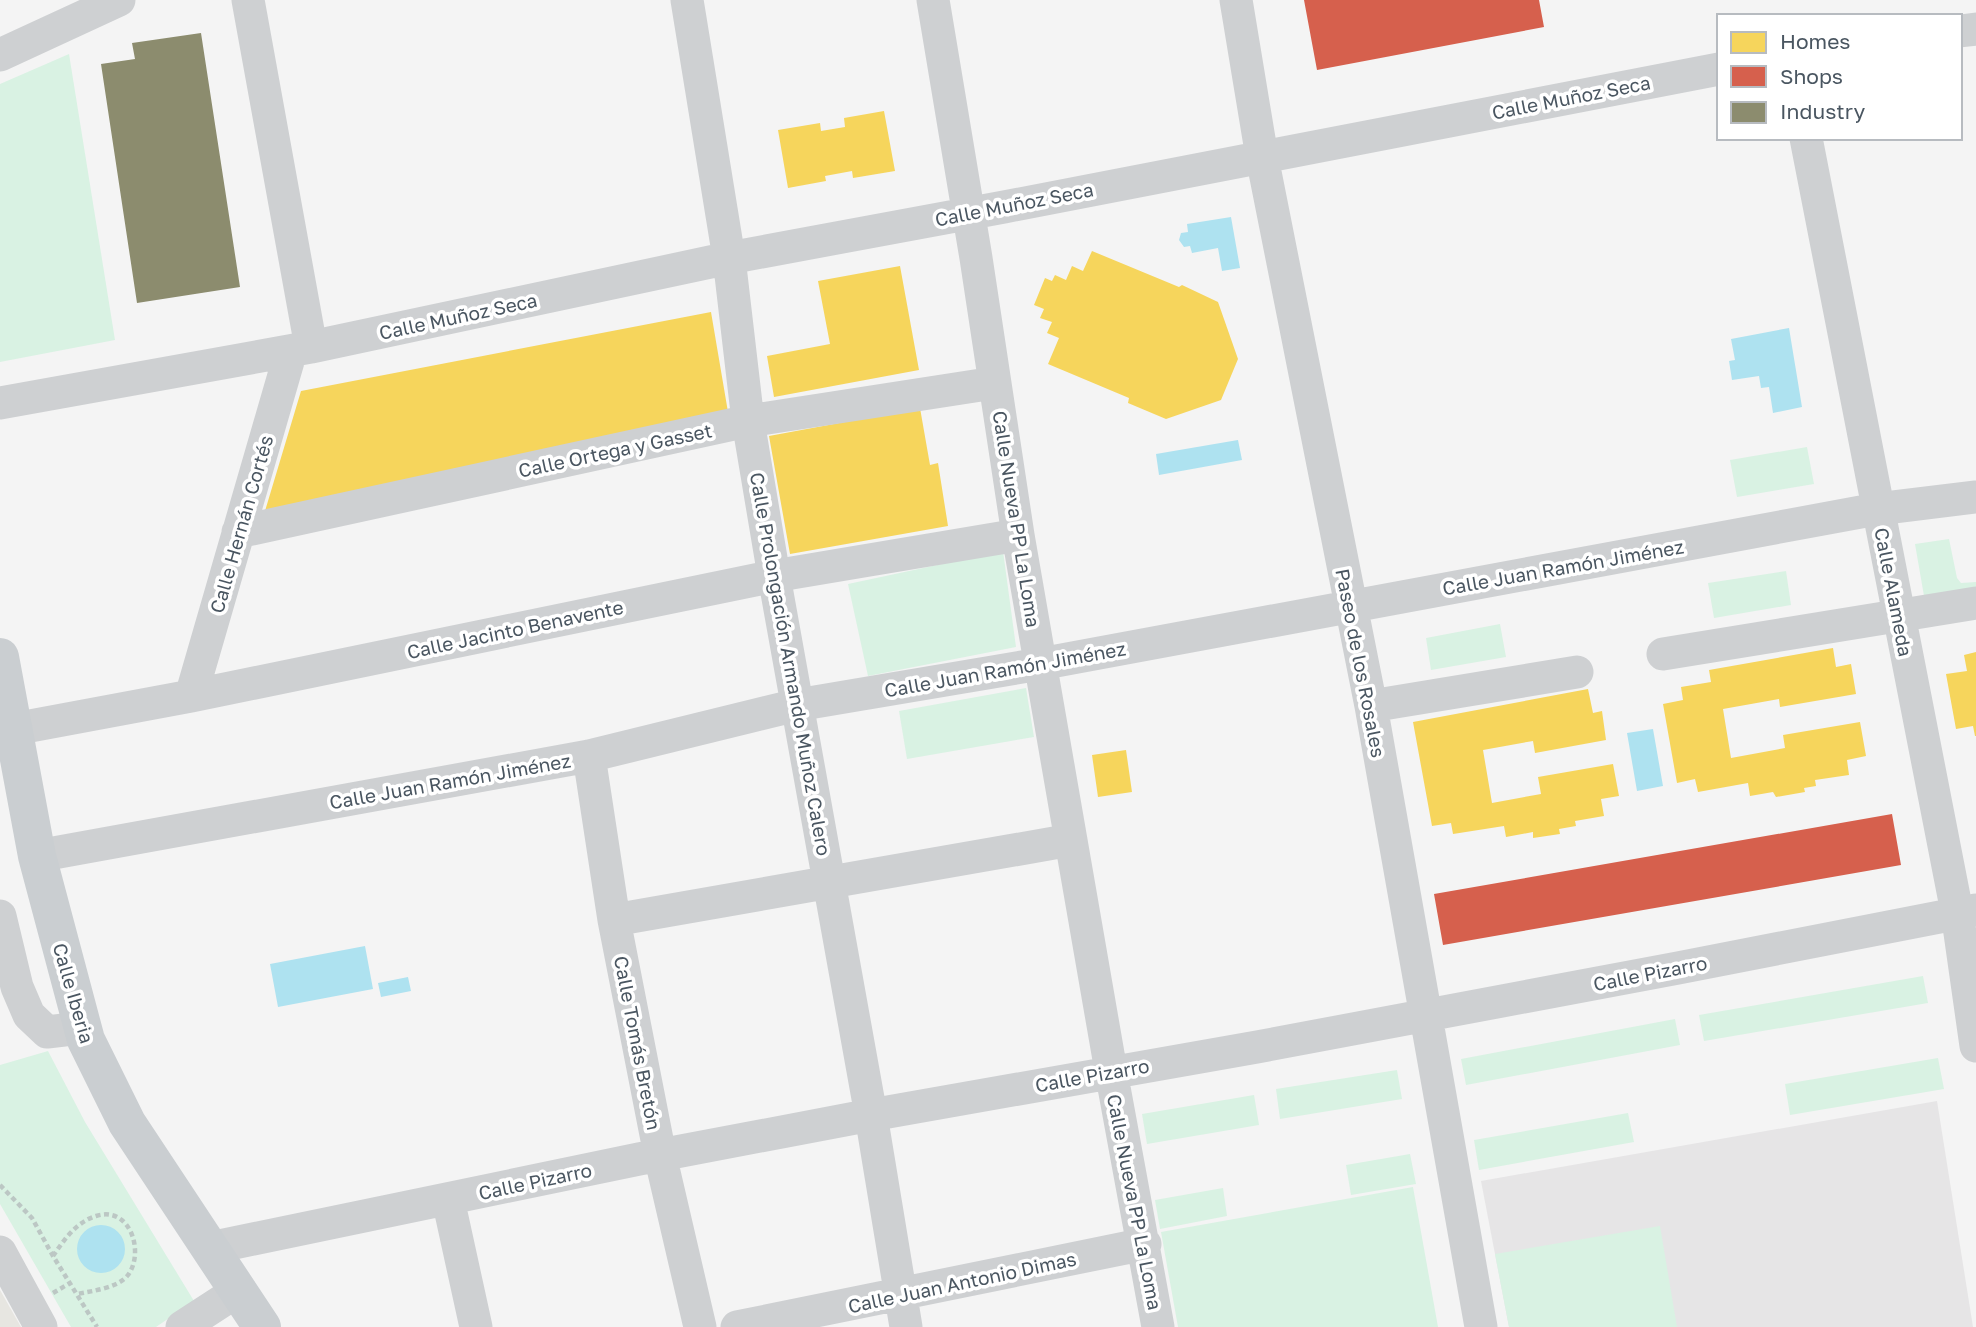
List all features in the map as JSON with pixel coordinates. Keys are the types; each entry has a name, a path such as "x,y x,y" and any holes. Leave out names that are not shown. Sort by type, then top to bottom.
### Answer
{"main road":[{"name":"Calle Iberia","path":"0,657 37,856 81,1028 127,1123 262,1327"}],"street":[{"path":"0,55 119,0"},
{"path":"248,0 301,349"},
{"name":"Calle Prolongación Armando Muñoz Calero","path":"687,0 729,258 748,421 906,1327"},
{"name":"Calle Nueva PP La Loma","path":"933,0 1040,664 1158,1327"},
{"name":"Paseo de los Rosales","path":"1236,0 1262,157 1349,606 1371,706 1481,1327"},
{"name":"Calle Muñoz Seca","path":"0,403 301,349 729,258 1717,69"},
{"name":"Calle Alameda","path":"1806,140 1898,614 1966,911 1976,1046"},
{"name":"Calle Hernán Cortés","path":"191,696 238,533 301,349"},
{"name":"Calle Ortega y Gasset","path":"238,533 748,421 994,383"},
{"name":"Calle Juan Ramón Jiménez","path":"37,856 589,756 797,705 1040,664 1877,509 1976,497"},
{"name":"Calle Jacinto Benavente","path":"14,729 191,696 774,576 1018,534"},
{"path":"1663,654 1976,603"},
{"path":"1371,706 1577,672"},
{"name":"Calle Tomás Bretón","path":"589,756 614,920 660,1155 700,1327"},
{"path":"614,920 1071,840"},
{"name":"Calle Pizarro","path":"210,1248 660,1155 1111,1071 1256,1047 1966,911"},
{"path":"0,916 17,987 29,1015 47,1032 81,1028"},
{"path":"448,1199 476,1327"},
{"name":"Calle Juan Antonio Dimas","path":"737,1327 1144,1244"},
{"path":"0,1252 41,1327"},
{"path":"182,1327 239,1290"}],"path":[{"path":"0,1185 32,1218 97,1327"},
{"path":"53,1256 68,1234 99,1214 117,1217 129,1228 135,1242 135,1259 127,1277 103,1289 77,1294"}],"shaded area":[{"path":"1937,1101 1973,1327 1509,1327 1481,1181"}],"green space":[{"path":"69,54 115,340 0,362 0,84"},
{"path":"1807,447 1814,484 1737,497 1730,460"},
{"path":"1949,539 1957,578 1961,583 1976,582 1976,588 1924,596 1915,544"},
{"path":"1003,551 1016,647 868,676 848,584"},
{"path":"1786,571 1791,605 1714,618 1708,583"},
{"path":"1500,624 1506,657 1431,670 1426,638"},
{"path":"1026,688 1034,737 907,759 899,711"},
{"path":"1923,976 1928,1003 1704,1041 1699,1015"},
{"path":"1675,1019 1680,1045 1466,1085 1461,1059"},
{"path":"48,1051 85,1122 194,1301 156,1327 71,1327 0,1204 0,1065"},
{"path":"1938,1058 1944,1089 1790,1115 1785,1084"},
{"path":"1397,1070 1402,1099 1280,1119 1276,1089"},
{"path":"1254,1095 1259,1125 1147,1144 1142,1114"},
{"path":"1628,1113 1634,1142 1479,1170 1474,1140"},
{"path":"1410,1154 1416,1184 1351,1195 1346,1165"},
{"path":"1413,1187 1438,1327 1178,1327 1161,1232"},
{"path":"1223,1188 1227,1216 1160,1229 1155,1200"},
{"path":"1660,1226 1677,1327 1509,1327 1495,1254"}],"sand":[{"path":"0,1290 21,1327 0,1327"}],"water":[{"path":"1231,217 1240,268 1222,271 1218,248 1192,253 1190,246 1184,247 1179,240 1181,233 1188,232 1187,224"},
{"path":"1789,328 1802,407 1773,413 1769,387 1761,388 1759,376 1732,380 1729,361 1735,360 1731,339"},
{"path":"1238,440 1242,460 1159,475 1156,454"},
{"path":"1653,729 1663,786 1637,791 1627,733"},
{"path":"365,946 373,989 278,1007 270,964"},
{"path":"408,977 411,991 381,997 378,983"},
{"path":"101,1225 118,1232 125,1249 118,1266 101,1273 84,1266 77,1249 84,1232"}],"building: Homes":[{"path":"884,111 895,171 853,178 852,171 825,176 826,181 788,188 778,130 820,123 821,131 845,127 844,118"},
{"path":"1092,251 1179,287 1182,285 1218,302 1238,359 1221,400 1166,419 1128,403 1129,398 1048,364 1059,338 1047,333 1052,322 1040,318 1044,309 1034,305 1045,278 1052,281 1055,275 1066,280 1072,266 1083,271"},
{"path":"900,266 919,370 774,397 767,356 830,344 818,281"},
{"path":"711,312 729,418 265,511 301,391"},
{"path":"920,408 930,465 938,463 948,526 790,554 769,436"},
{"path":"1833,648 1836,667 1851,664 1856,694 1780,707 1779,699 1723,709 1731,758 1785,748 1783,735 1860,722 1866,756 1847,760 1849,775 1815,780 1816,786 1804,788 1805,792 1776,797 1773,792 1750,796 1748,783 1698,792 1695,779 1677,783 1663,704 1683,700 1681,687 1711,682 1709,670"},
{"path":"1976,652 1975,736 1973,726 1956,729 1946,674 1967,671 1964,655"},
{"path":"1588,689 1593,713 1602,711 1606,740 1535,753 1533,741 1483,750 1492,803 1541,794 1538,777 1613,764 1619,796 1601,799 1604,816 1575,821 1576,826 1559,829 1560,834 1533,838 1533,832 1506,837 1504,826 1453,834 1451,823 1432,826 1413,722"},
{"path":"1126,750 1132,792 1098,797 1092,755"}],"building: Shops":[{"path":"1304,0 1539,0 1544,27 1317,70"},
{"path":"1892,814 1901,865 1443,945 1434,894"}],"building: Industry":[{"path":"201,33 240,287 137,303 101,64 135,59 132,43"}]}
